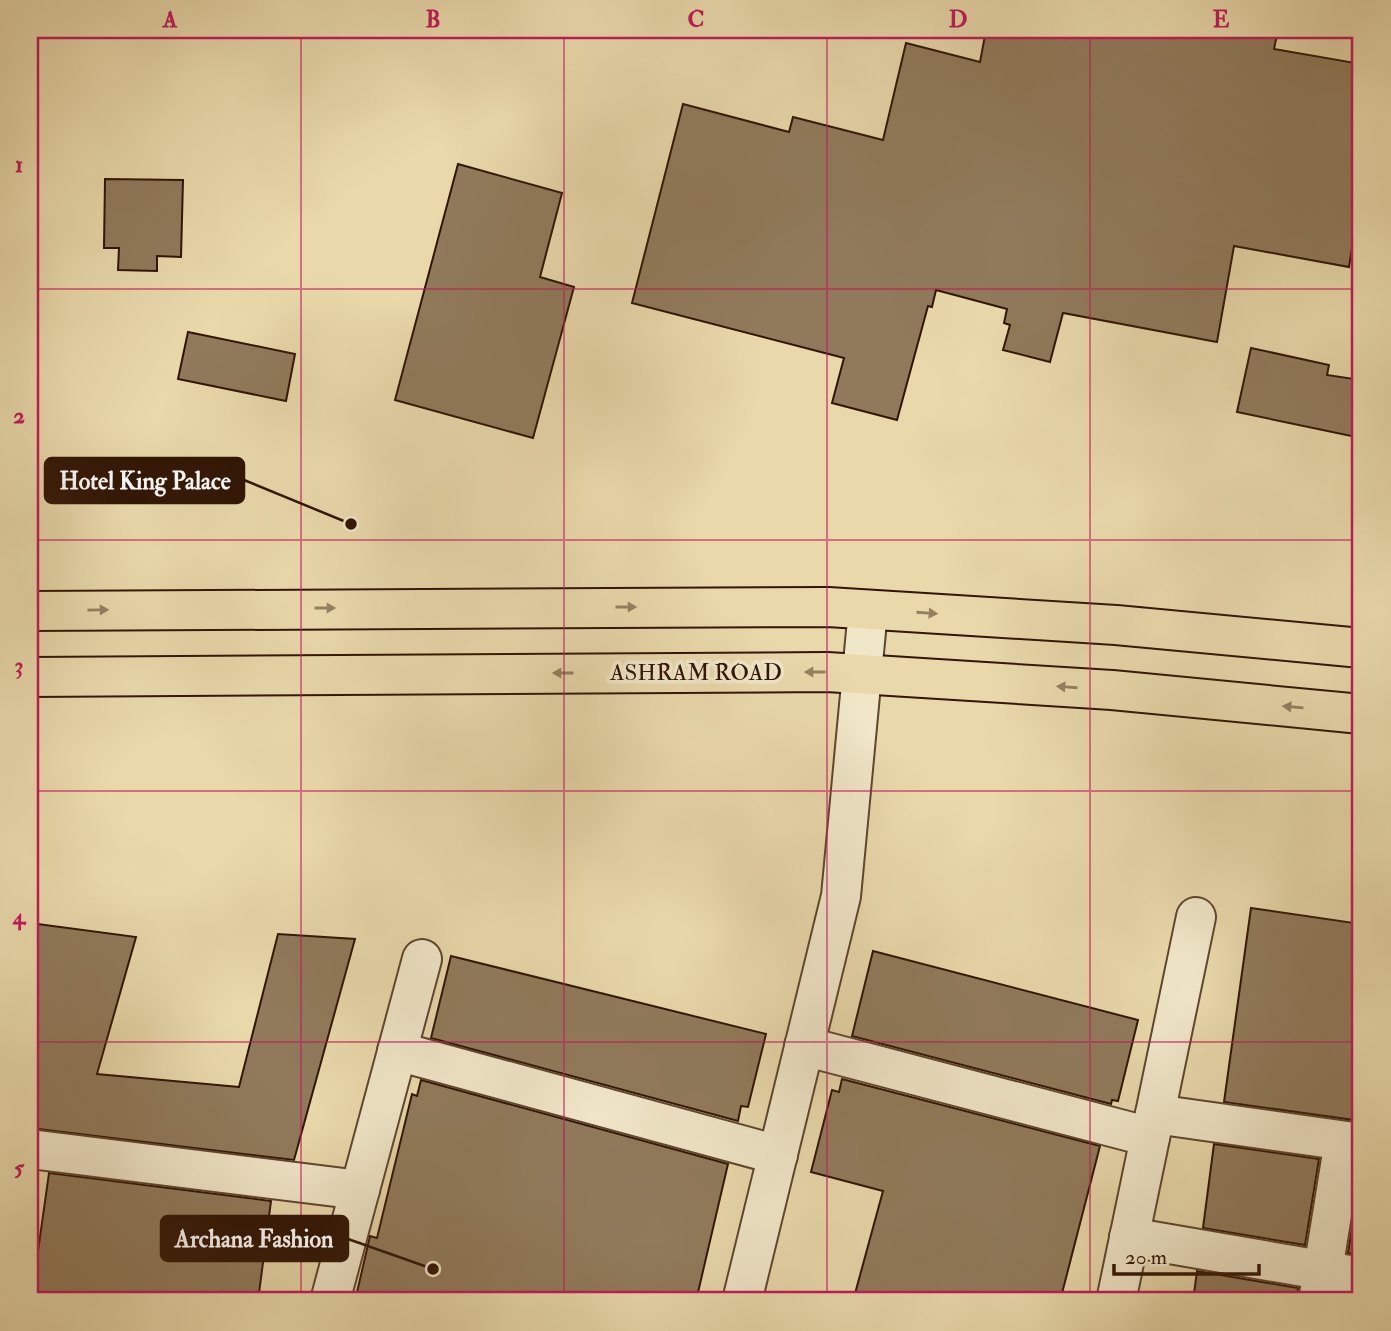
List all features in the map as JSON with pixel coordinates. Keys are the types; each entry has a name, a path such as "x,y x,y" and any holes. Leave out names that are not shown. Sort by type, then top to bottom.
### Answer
{"main road":[{"path":"30,611 773,607 1116,625 1361,648"},
{"name":"ASHRAM ROAD","path":"30,677 827,672 1112,690 1361,714"}],"street":[{"path":"742,1301 841,896 868,610"},
{"path":"1116,1301 1196,917"},
{"path":"330,1301 422,959"},
{"path":"804,1046 1153,1126 1353,1142 1321,1286"},
{"path":"397,1051 778,1155"},
{"path":"30,1149 360,1190"},
{"path":"1129,1237 1321,1286 1361,1276"}],"building":[{"path":"986,30 1278,30 1274,49 1361,64 1361,249 1352,248 1349,267 1234,246 1217,342 1063,313 1050,362 1003,350 1010,325 1004,323 1007,309 936,290 932,307 928,306 897,420 832,403 844,358 632,303 683,104 789,132 793,117 883,140 906,43 980,62"},
{"path":"458,164 562,193 540,277 574,287 533,438 395,400"},
{"path":"105,179 183,180 181,257 157,256 157,271 118,270 119,248 104,248"},
{"path":"188,332 295,354 286,401 178,379"},
{"path":"1251,348 1329,365 1327,375 1361,380 1361,438 1237,412"},
{"path":"1251,908 1361,924 1361,1121 1224,1102"},
{"path":"30,923 136,937 97,1074 239,1087 278,934 355,939 294,1160 30,1128"},
{"path":"873,951 1138,1020 1118,1101 1112,1100 1111,1104 852,1036"},
{"path":"451,956 766,1034 748,1107 741,1106 738,1121 431,1038"},
{"path":"842,1079 1100,1146 1060,1301 853,1301 883,1191 811,1172 832,1090 839,1092"},
{"path":"421,1080 728,1164 696,1301 355,1301 370,1236 377,1238 412,1094 417,1096"},
{"path":"1214,1144 1319,1159 1305,1245 1203,1228"},
{"path":"1361,1171 1361,1255 1348,1253"},
{"path":"49,1173 271,1201 258,1301 31,1301"},
{"path":"1197,1271 1298,1288 1297,1301 1193,1301"}],"place":[{"name":"Hotel King Palace","path":"351,524"},
{"name":"Archana Fashion","path":"433,1269"}]}
